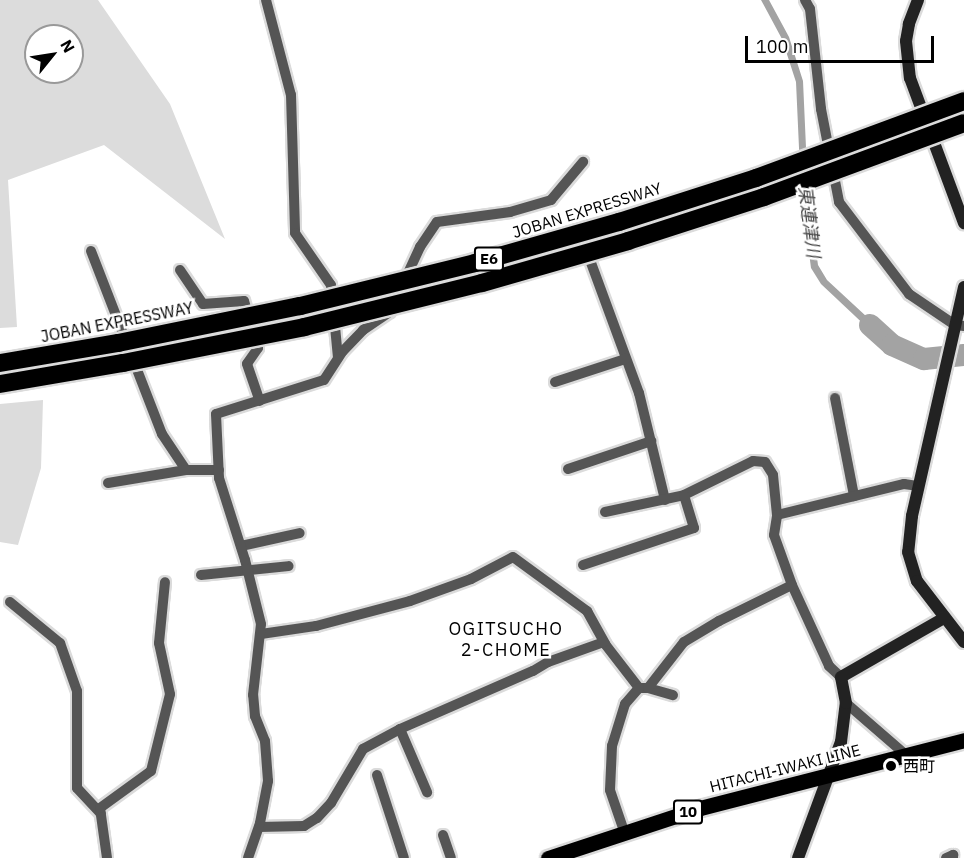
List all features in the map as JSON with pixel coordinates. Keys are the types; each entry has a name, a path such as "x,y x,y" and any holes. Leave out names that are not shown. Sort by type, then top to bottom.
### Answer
{"highway":[{"name":"JOBAN EXPRESSWAY","path":"0,363 118,343 289,309 475,263 619,222 756,178 964,101"},
{"name":"E6","path":"0,384 123,363 304,327 482,283 628,241 764,197 964,123"}],"main road":[{"name":"HITACHI-IWAKI LINE","path":"548,858 624,831 964,740"}],"street":[{"path":"266,0 291,95 295,233 331,285 338,358"},
{"path":"805,0 810,9 821,109 839,202 909,294 957,329"},
{"path":"918,0 906,41 910,78 964,223"},
{"path":"248,858 259,827 268,781 265,741 255,716 253,695 261,624 248,569 219,470 216,414 324,380 338,358 363,330 390,312 420,247 437,222 510,212 551,200 584,162"},
{"path":"91,251 162,434 186,470"},
{"path":"590,260 639,393 665,500"},
{"path":"180,270 203,304 244,301 258,348 247,363 260,401"},
{"path":"964,287 957,329 912,516 908,552 917,581 964,642"},
{"path":"555,382 626,359"},
{"path":"835,398 854,496"},
{"path":"568,469 651,441"},
{"path":"605,512 684,495 753,461 765,462 773,475 777,515 774,535 792,585 829,666 841,677 846,703 841,741 798,858"},
{"path":"108,483 186,470 219,470"},
{"path":"777,515 904,484 919,486"},
{"path":"583,565 694,528 684,495"},
{"path":"241,546 300,533"},
{"path":"261,634 316,626 410,601 471,579 513,557 587,611 604,642 644,688 673,695"},
{"path":"201,575 289,566"},
{"path":"107,858 100,808 151,771 171,694 159,643 165,582"},
{"path":"624,831 610,790 612,746 626,704 644,688 684,642 719,621 792,585"},
{"path":"10,602 60,643 77,691 77,788 101,814"},
{"path":"841,677 944,618"},
{"path":"259,827 304,826 317,818 331,803 363,749 400,729 533,671 548,662 604,642"},
{"path":"846,703 906,755"},
{"path":"400,729 427,792"},
{"path":"377,775 404,858"},
{"path":"443,835 451,858"},
{"path":"946,858 953,855 953,858"}],"shaded area":[{"path":"0,0 98,0 170,104 225,239 104,145 8,180 17,327 0,328"},
{"path":"43,400 41,468 18,545 0,542 0,404"}],"water":[{"path":"761,0 769,0 789,37 803,81 808,192 818,265 827,280 894,342 889,348 821,284 811,268 801,192 796,82 782,39"}],"waterway":[{"name":"東連津川","path":"870,325 892,345 924,359 964,355"}],"place":[{"name":"西町","path":"891,766"}],"district":[{"name":"OGITSUCHO 2-CHOME","path":"506,640"}]}
